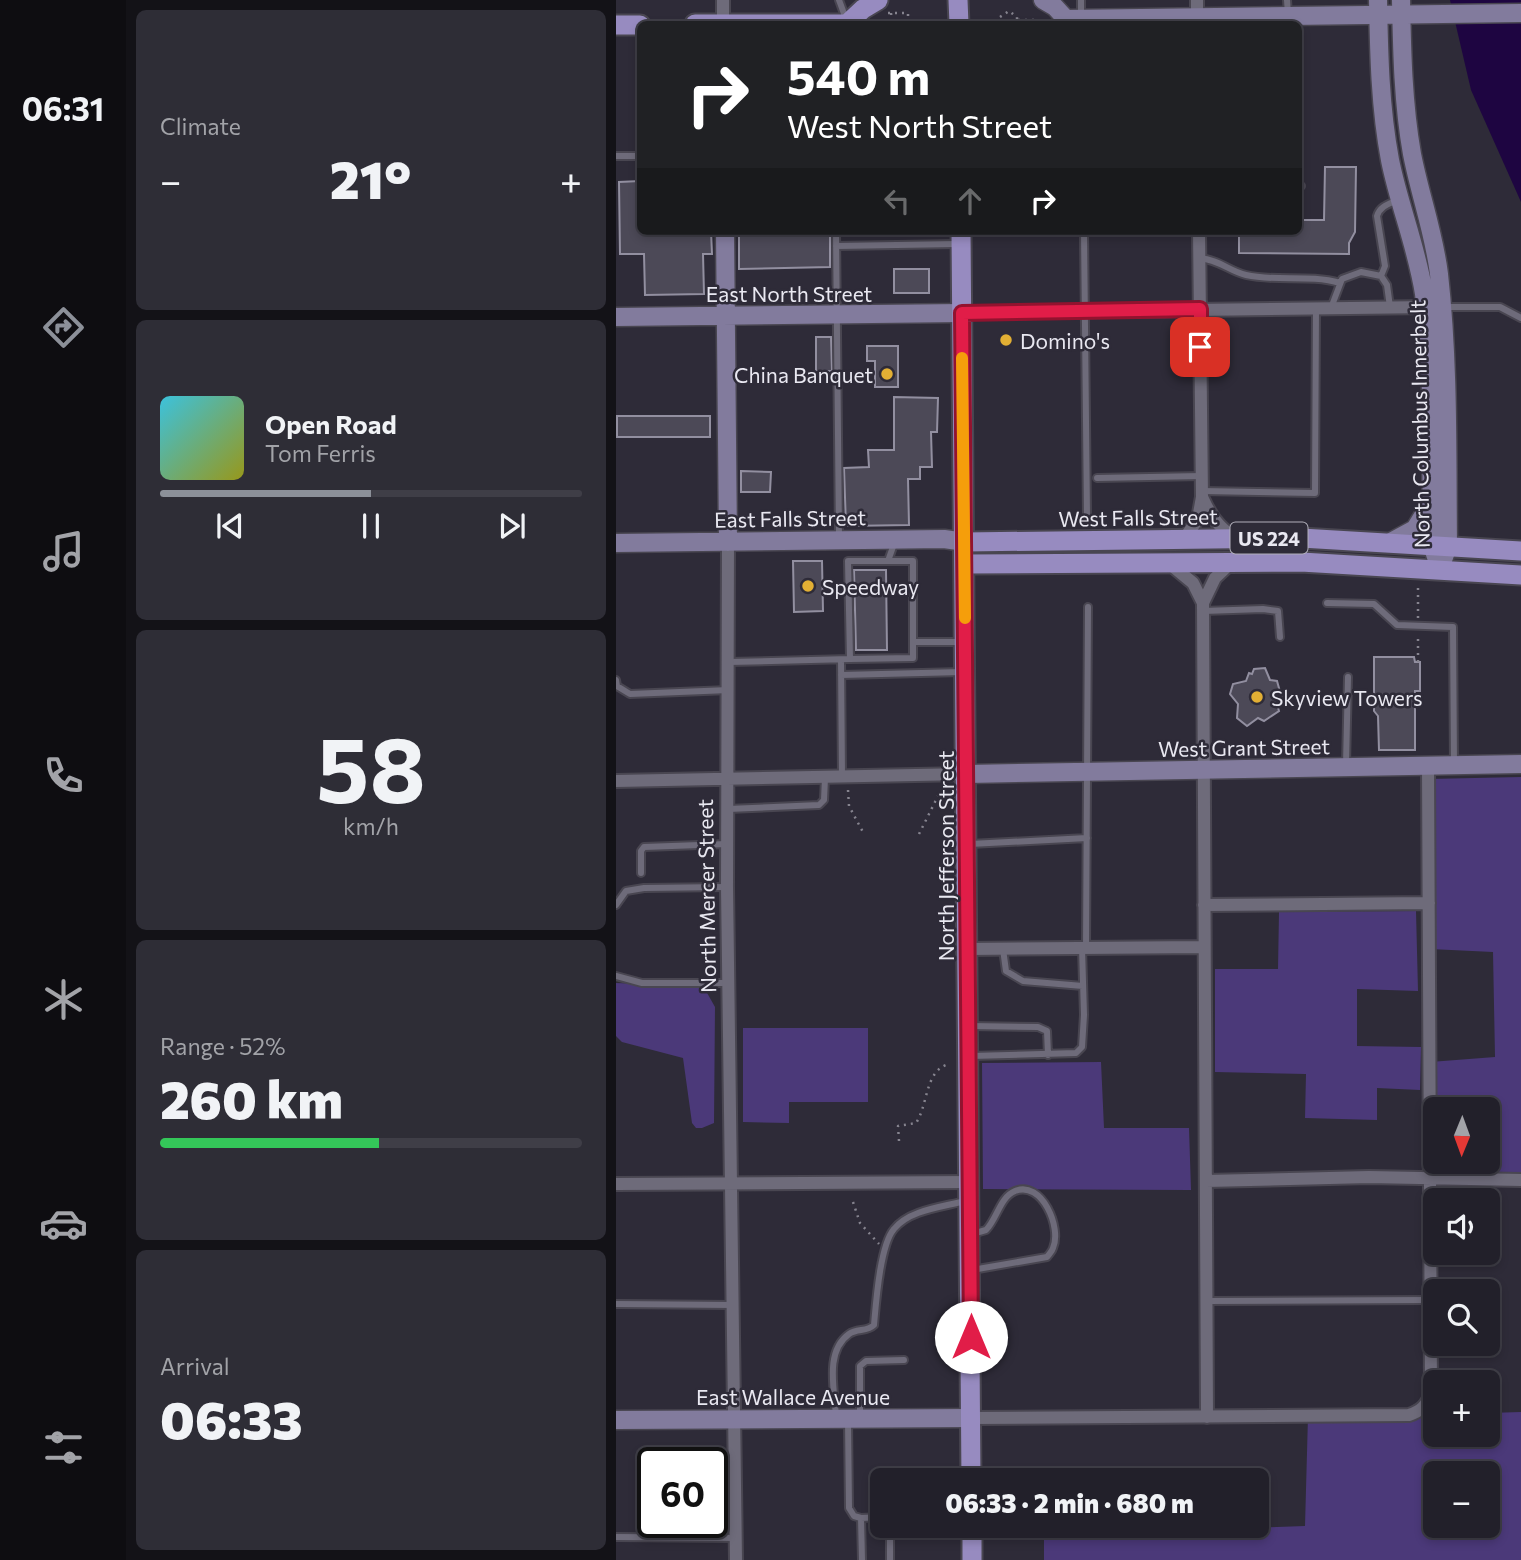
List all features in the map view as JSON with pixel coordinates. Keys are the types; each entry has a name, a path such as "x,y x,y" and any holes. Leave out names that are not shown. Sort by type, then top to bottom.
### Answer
{"main road":[{"path":"951,21 958,0"},
{"path":"853,21 880,6"},
{"path":"616,25 637,25"},
{"name":"North Jefferson Street","path":"961,237 971,1468"},
{"name":"West Falls Street","path":"965,542 1332,538 1521,551"},
{"name":"US 224","path":"965,564 1331,562 1521,575"},
{"path":"972,1538 972,1560"}],"street":[{"path":"723,0 723,21"},
{"path":"1043,0 1068,21"},
{"name":"North Columbus Innerbelt","path":"1378,7 1385,130 1420,272 1434,307 1446,370 1440,569"},
{"path":"1085,21 1288,8 1401,7 1439,14 1521,13"},
{"name":"North Columbus Innerbelt","path":"1401,7 1402,72 1408,127 1432,231 1434,307 1429,345 1431,503 1440,545"},
{"name":"North Mercer Street","path":"725,235 729,662 727,887 736,1560"},
{"path":"1184,539 1198,519 1202,494 1199,235"},
{"path":"962,313 1434,307"},
{"name":"East North Street","path":"616,317 962,313"},
{"path":"1202,494 1218,526 1235,538"},
{"path":"1391,542 1415,529 1431,503"},
{"name":"East Falls Street","path":"616,543 727,542 854,549 895,540 944,539 965,542"},
{"path":"1207,1417 1203,607 1215,578 1232,562"},
{"path":"1167,563 1191,580 1203,607"},
{"name":"West Grant Street","path":"967,774 1521,764"},
{"path":"1428,766 1431,1279"},
{"path":"616,781 967,774"},
{"path":"1204,905 1429,903"},
{"path":"968,949 1204,947"},
{"path":"1206,1181 1369,1177 1521,1180"},
{"path":"616,1184 731,1183 970,1191"},
{"path":"971,1418 1409,1415 1424,1408 1431,1394 1431,1356"},
{"name":"East Wallace Avenue","path":"616,1420 971,1418"}],"lane":[{"path":"839,0 847,21"},
{"path":"1070,21 1081,0"},
{"path":"616,156 637,156"},
{"path":"1381,276 1385,266 1377,216 1385,205 1400,199"},
{"path":"836,235 837,315 854,549 848,561 850,660"},
{"path":"1084,235 1087,517"},
{"path":"836,246 961,237"},
{"path":"1199,258 1218,261 1244,275 1322,278 1340,283"},
{"path":"1331,308 1340,283 1348,275 1361,272 1373,272 1381,276 1387,285 1390,307"},
{"path":"1434,307 1500,307 1521,318"},
{"path":"1202,494 1315,493 1316,308"},
{"path":"1097,478 1202,476"},
{"path":"888,561 895,540"},
{"path":"729,662 913,658 913,561 888,561 854,549"},
{"path":"1327,603 1374,604 1397,625 1453,627 1454,765"},
{"path":"969,1056 1076,1053 1082,1047 1087,838 1088,607"},
{"path":"1203,607 1278,611 1280,637"},
{"path":"913,642 966,642"},
{"path":"841,660 842,777"},
{"path":"841,675 966,672"},
{"path":"1346,767 1348,677"},
{"path":"616,680 617,687 630,694 729,690"},
{"path":"728,809 819,805 824,800 825,778"},
{"path":"968,844 1087,838"},
{"path":"641,873 641,851 644,847 727,844"},
{"path":"616,905 626,891 644,888 727,887"},
{"path":"1003,948 1006,971 1023,981 1083,986"},
{"path":"616,976 642,983 730,983"},
{"path":"969,1026 1038,1027 1047,1031 1048,1055"},
{"path":"970,1234 986,1230 1007,1196 1020,1189 1041,1199 1053,1217 1055,1232 1054,1247 1047,1257 970,1271"},
{"path":"870,1518 855,1516 849,1508 848,1419 833,1358 839,1342 853,1331 870,1329 874,1325 877,1292 892,1230 903,1221 970,1191"},
{"path":"1206,1301 1423,1300"},
{"path":"616,1304 734,1305"},
{"path":"848,1419 860,1366 866,1361 904,1360"},
{"path":"861,1518 862,1560"},
{"path":"616,1537 736,1538"},
{"path":"890,1538 890,1560"}],"path":[{"path":"880,6 908,13 908,21"},
{"path":"880,6 890,21"},
{"path":"1000,21 1002,14 1009,11 1015,14 1018,21"},
{"path":"848,790 849,806 864,834"},
{"path":"919,834 941,790"},
{"path":"899,1141 898,1126 916,1123 925,1106 933,1076 939,1068 946,1065"},
{"path":"853,1202 860,1223 885,1252"}],"shaded area":[{"path":"1450,0 1521,0 1521,202 1471,90"},
{"path":"1521,777 1521,1180 1430,1178 1430,1174 1500,1174 1500,1097 1430,1097 1430,1062 1495,1057 1493,952 1430,949 1428,779"},
{"path":"1416,911 1418,991 1357,989 1357,1046 1421,1047 1420,1090 1377,1088 1377,1120 1305,1118 1306,1074 1215,1072 1215,969 1278,969 1279,912"},
{"path":"616,983 694,986 706,991 715,1007 714,1123 696,1128 692,1123 683,1058 622,1042 616,1036"},
{"path":"743,1028 868,1028 868,1102 789,1102 789,1123 743,1122"},
{"path":"1101,1062 1104,1128 1189,1128 1191,1190 983,1189 982,1063"},
{"path":"1521,1412 1521,1560 1044,1560 1044,1538 1269,1538 1269,1527 1305,1526 1308,1416 1423,1414 1423,1447 1500,1447 1500,1413"}],"building":[{"path":"1325,167 1356,167 1355,232 1349,243 1349,254 1239,253 1239,235 1302,235 1302,220 1324,220"},
{"path":"637,181 637,235 711,235 712,254 703,254 704,294 645,295 644,254 620,254 619,182"},
{"path":"739,235 830,235 830,267 739,269"},
{"path":"894,269 929,269 929,293 894,293"},
{"path":"816,337 831,337 832,371 816,371"},
{"name":"China Banquet","path":"867,346 898,346 898,387 875,387 875,361 867,361"},
{"path":"894,397 938,398 937,432 931,432 932,467 920,467 920,479 908,479 909,525 846,526 844,468 869,467 868,450 894,450"},
{"path":"617,416 710,416 710,437 617,437"},
{"path":"741,471 771,472 770,492 741,492"},
{"name":"Speedway","path":"793,561 822,561 823,611 794,612"},
{"name":"Speedway","path":"854,570 886,570 887,650 856,650"},
{"path":"1374,657 1414,657 1415,662 1420,662 1420,691 1415,691 1415,750 1379,750 1378,716 1374,711"},
{"name":"Skyview Towers","path":"1265,668 1270,680 1277,681 1282,699 1277,704 1279,711 1264,721 1258,718 1247,726 1237,718 1238,704 1230,694 1233,684 1246,681 1254,669"}],"slow traffic":[{"path":"962,358 965,618"}],"place":[{"name":"Domino's","path":"1006,340"},
{"name":"China Banquet","path":"887,374"},
{"name":"Speedway","path":"808,586"},
{"name":"Skyview Towers","path":"1257,697"}],"route":[{"path":"971,1337 962,313 1200,309 1200,347"}]}
